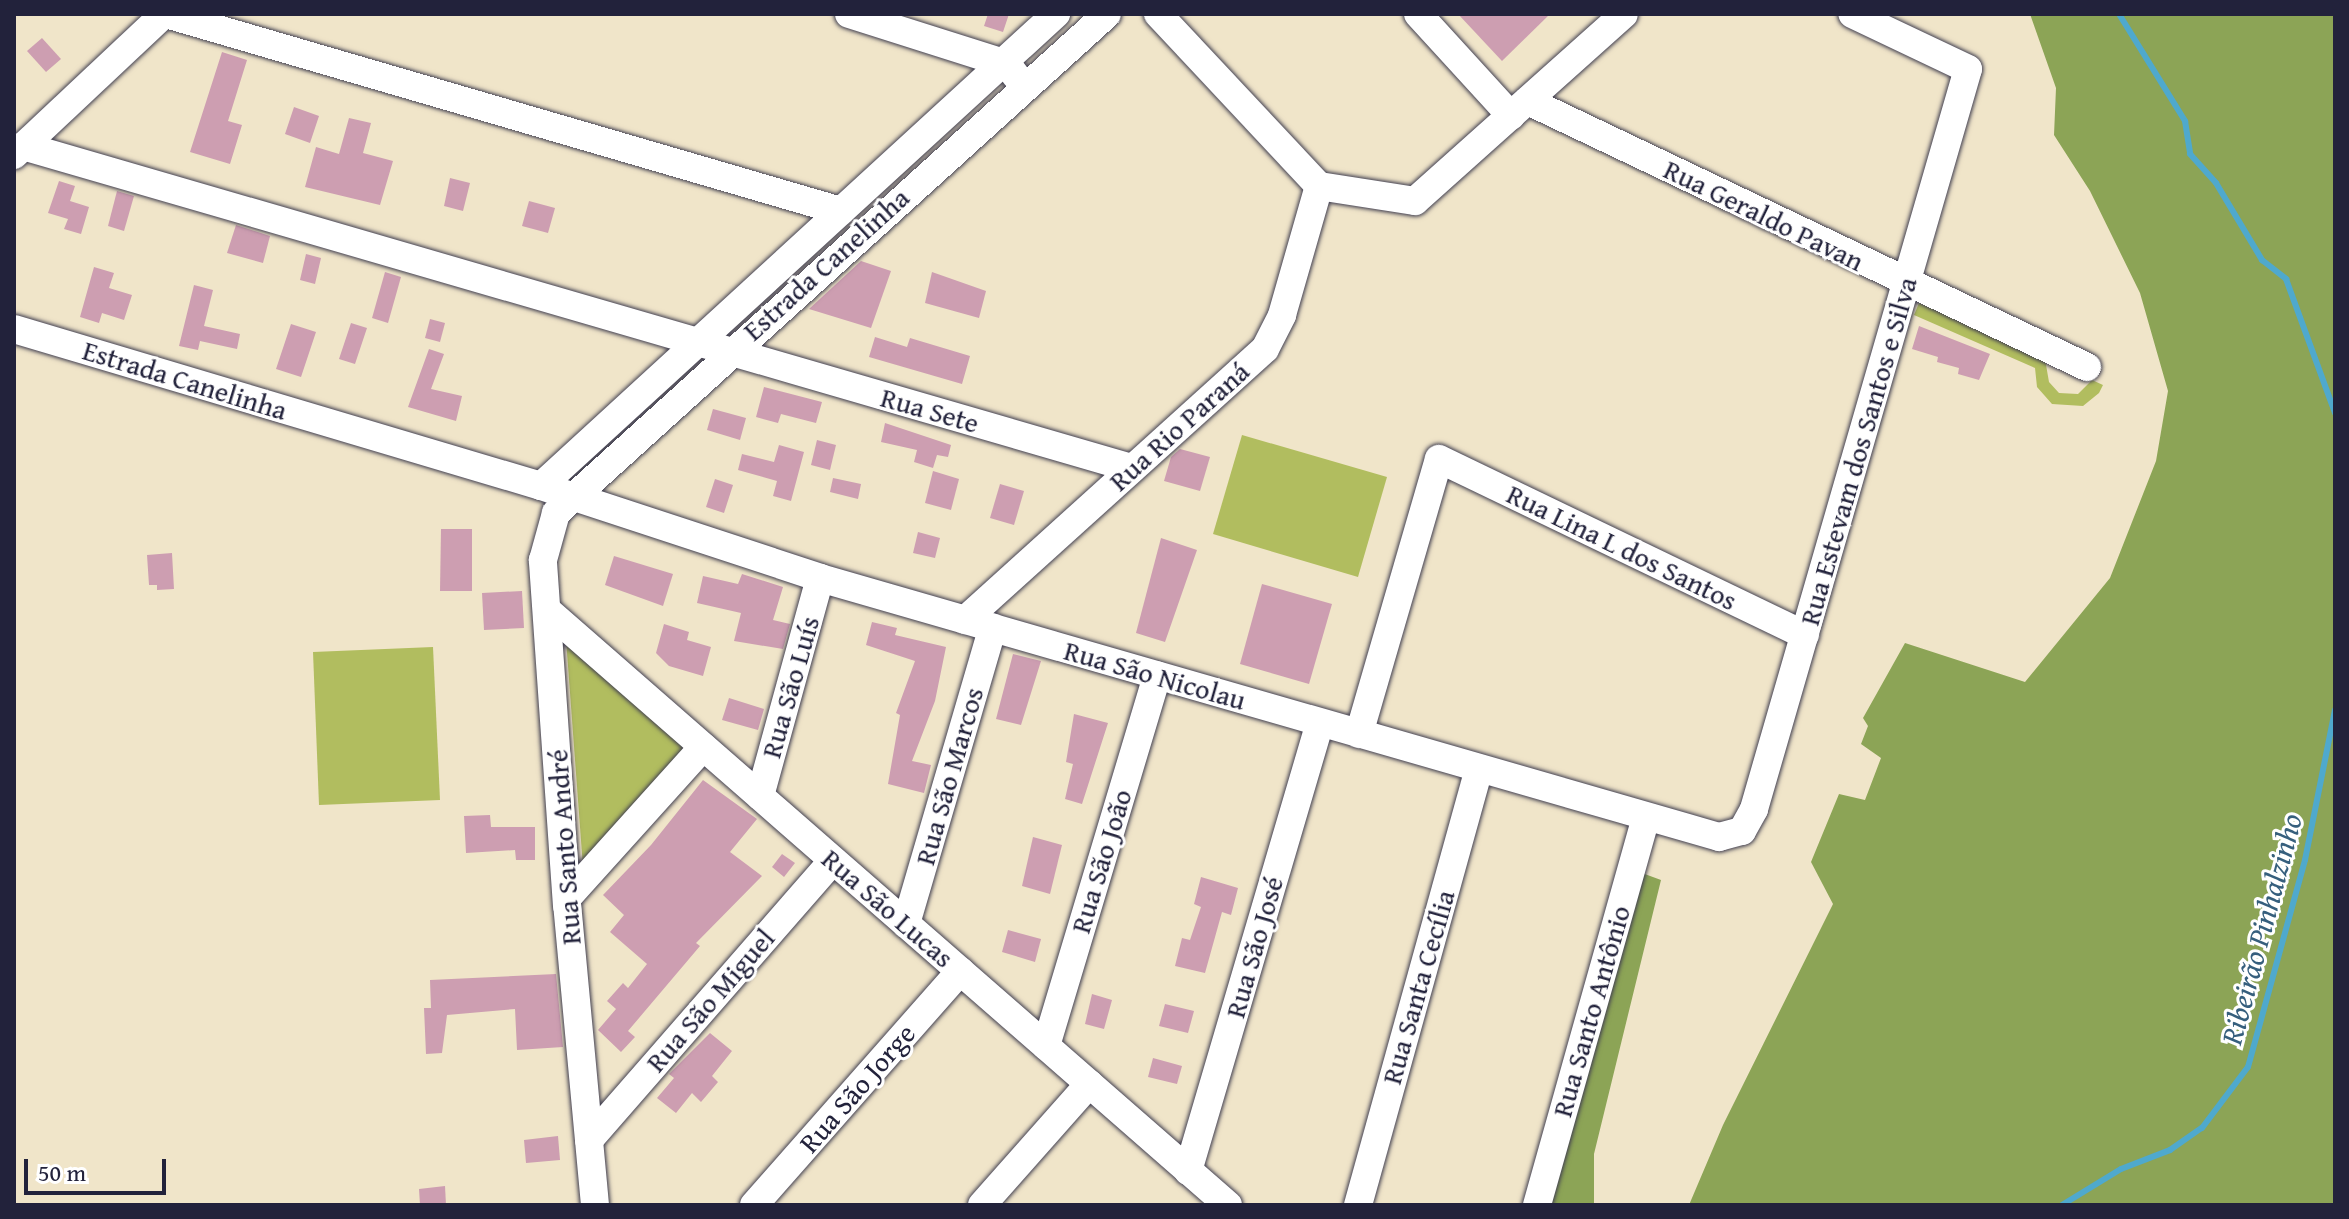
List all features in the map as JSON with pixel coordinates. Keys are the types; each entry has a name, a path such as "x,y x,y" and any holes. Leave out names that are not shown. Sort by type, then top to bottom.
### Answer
{"street":[{"path":"18,150 165,14 841,211"},
{"path":"849,14 1016,75"},
{"name":"Estrada Canelinha","path":"14,329 571,496 728,352 1016,75 1056,14"},
{"name":"Estrada Canelinha","path":"541,486 841,211 1016,75 1107,14"},
{"path":"1158,14 1319,186 1415,201 1624,14"},
{"path":"1418,14 1520,108"},
{"name":"Rua Estevam dos Santos e Silva","path":"1742,831 1754,809 1968,69 1852,14"},
{"name":"Rua Geraldo Pavan","path":"1520,108 2087,367"},
{"name":"Rua Sete","path":"18,150 697,341 1131,468"},
{"name":"Rua Rio Paraná","path":"965,620 1265,349 1282,315 1319,186"},
{"name":"Rua Lina L dos Santos","path":"1359,734 1439,459 1805,635"},
{"name":"Rua São Nicolau","path":"571,496 820,578 1646,817 1719,837 1742,831"},
{"name":"Rua Santo André","path":"571,496 547,534 543,560 595,1205"},
{"name":"Rua São Luís","path":"760,796 820,578"},
{"name":"Rua São Lucas","path":"548,611 1188,1171 1219,1202"},
{"name":"Rua São Marcos","path":"906,924 993,627"},
{"name":"Rua São João","path":"1046,1046 1157,675"},
{"name":"Rua São José","path":"1188,1171 1320,723"},
{"path":"568,897 703,747"},
{"name":"Rua Santa Cecília","path":"1358,1205 1479,768"},
{"name":"Rua Santo Antônio","path":"1537,1205 1646,817"},
{"name":"Rua São Miguel","path":"589,1140 833,860"},
{"name":"Rua São Jorge","path":"765,1202 960,971"},
{"path":"982,1205 1089,1084"}],"green space":[{"path":"2030,14 2335,14 2335,1205 1689,1205 1723,1125 1833,904 1811,862 1839,794 1865,800 1881,758 1861,744 1868,726 1863,718 1905,643 2025,682 2110,578 2156,461 2168,391 2140,293 2090,191 2054,135 2056,88"},
{"path":"1919,303 2045,359 2049,382 2059,393 2078,394 2092,380 2103,385 2099,393 2083,406 2052,404 2037,387 2035,368 1914,315"},
{"path":"1242,435 1387,477 1358,577 1213,534"},
{"path":"566,639 689,749 583,867"},
{"path":"433,647 440,800 319,805 313,652"},
{"path":"1642,873 1661,880 1594,1154 1594,1205 1550,1205"}],"building":[{"path":"988,14 1009,14 1003,32 984,26"},
{"path":"1458,14 1550,14 1502,61"},
{"path":"42,38 61,59 46,72 27,51"},
{"path":"222,52 247,60 228,121 242,125 230,164 190,152"},
{"path":"294,107 319,116 310,143 285,134"},
{"path":"349,118 371,123 363,153 393,161 380,205 305,187 316,147 339,154"},
{"path":"450,178 470,183 463,211 444,206"},
{"path":"59,181 75,186 70,201 89,207 81,234 64,229 68,219 48,213"},
{"path":"117,191 134,196 124,231 108,226"},
{"path":"529,201 555,208 548,233 522,226"},
{"path":"236,225 270,236 263,263 227,253"},
{"path":"306,254 321,258 315,284 300,280"},
{"path":"861,261 891,271 871,328 809,309"},
{"path":"94,267 114,273 109,288 132,295 124,320 102,313 99,323 80,317"},
{"path":"385,272 401,277 388,323 372,318"},
{"path":"932,272 986,291 979,318 925,303"},
{"path":"194,285 213,290 204,326 240,334 237,349 200,341 198,350 179,346"},
{"path":"430,319 445,323 440,342 425,338"},
{"path":"351,323 367,328 355,364 339,359"},
{"path":"291,324 316,332 301,377 276,369"},
{"path":"1919,326 1990,354 1979,380 1958,374 1959,368 1937,362 1938,357 1912,349"},
{"path":"875,337 907,347 910,338 970,356 962,384 869,357"},
{"path":"429,349 444,354 431,389 462,396 456,421 408,407"},
{"path":"764,387 822,402 816,423 781,414 778,423 756,417"},
{"path":"713,409 746,418 740,440 707,430"},
{"path":"885,423 951,445 948,457 937,455 933,468 914,462 917,450 881,442"},
{"path":"817,440 836,445 830,470 811,465"},
{"path":"779,445 804,452 791,501 773,496 777,481 738,470 742,454 774,462"},
{"path":"1180,449 1210,457 1200,491 1164,481 1171,457"},
{"path":"933,471 959,479 951,510 925,503"},
{"path":"833,478 861,484 858,499 830,492"},
{"path":"715,479 733,485 724,513 706,507"},
{"path":"1000,484 1024,491 1014,525 990,518"},
{"path":"441,529 472,529 472,591 440,591"},
{"path":"918,532 940,538 935,558 913,553"},
{"path":"1161,538 1197,550 1165,642 1136,633"},
{"path":"172,553 174,589 157,590 157,585 149,585 147,555"},
{"path":"614,556 673,574 663,606 605,585"},
{"path":"742,574 783,587 773,620 790,624 783,649 734,641 741,613 697,603 703,576 738,584"},
{"path":"1262,584 1332,604 1309,684 1240,664"},
{"path":"522,591 524,628 484,630 482,593"},
{"path":"872,622 897,628 895,635 946,647 935,701 912,761 931,765 924,793 888,784 900,715 896,713 915,661 866,645"},
{"path":"664,624 689,632 687,640 711,647 703,676 669,666 656,653"},
{"path":"1013,654 1041,661 1021,725 996,719"},
{"path":"729,698 764,709 758,730 722,720"},
{"path":"1074,714 1108,723 1082,804 1065,799 1073,764 1066,762"},
{"path":"703,780 757,819 730,852 762,876 696,943 700,946 628,1031 635,1037 621,1052 598,1030 616,1009 607,1001 623,983 628,988 647,964 610,932 624,915 603,895 651,845"},
{"path":"490,815 491,827 535,827 535,860 516,860 515,850 466,853 464,816"},
{"path":"1033,837 1062,845 1050,894 1022,886"},
{"path":"782,854 795,863 784,877 772,867"},
{"path":"1201,877 1238,888 1231,915 1222,912 1205,973 1175,966 1182,938 1190,940 1201,907 1194,904"},
{"path":"1008,930 1041,939 1035,962 1002,952"},
{"path":"556,974 563,1047 517,1050 515,1009 447,1015 442,1053 426,1054 424,1008 431,1008 430,980"},
{"path":"1092,994 1112,1000 1104,1029 1085,1024"},
{"path":"1165,1004 1194,1011 1188,1033 1159,1026"},
{"path":"710,1033 732,1051 712,1076 718,1082 701,1102 692,1093 676,1113 657,1098 674,1078 669,1074"},
{"path":"1153,1058 1182,1066 1177,1084 1148,1077"},
{"path":"558,1136 560,1160 526,1163 524,1140"},
{"path":"445,1186 446,1205 420,1205 419,1189"}],"waterway":[{"name":"Ribeirão Pinhalzinho","path":"2119,14 2185,121 2190,154 2216,183 2262,260 2286,279 2335,413"},
{"name":"Ribeirão Pinhalzinho","path":"2062,1205 2121,1169 2170,1150 2202,1128 2248,1067 2305,860 2335,710"}]}
